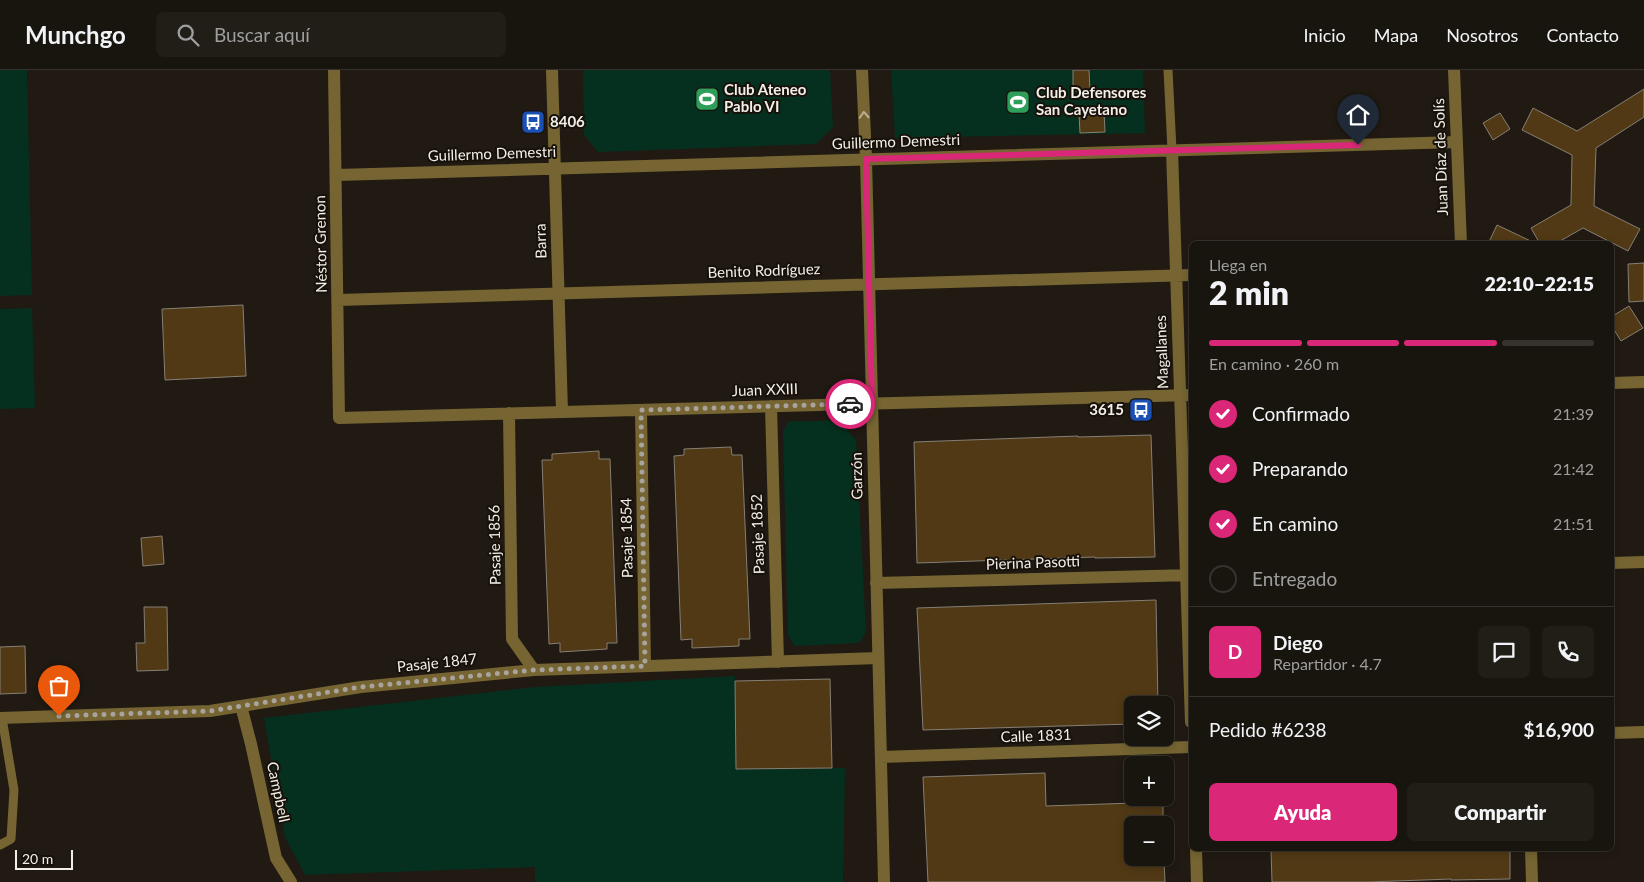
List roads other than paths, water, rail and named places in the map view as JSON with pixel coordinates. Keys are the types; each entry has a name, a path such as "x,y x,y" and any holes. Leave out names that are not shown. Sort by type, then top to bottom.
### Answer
{"street":[{"name":"Néstor Grenon","path":"334,70 339,418"},
{"name":"Barra","path":"552,70 562,412"},
{"name":"Garzón","path":"862,70 866,159 884,882"},
{"name":"Juan Díaz de Solís","path":"1454,70 1460,241"},
{"name":"Guillermo Demestri","path":"337,175 1457,142"},
{"name":"Magallanes","path":"1172,150 1176,275 1185,395 1189,575"},
{"name":"Benito Rodríguez","path":"338,300 1189,275"},
{"path":"1614,383 1644,382"},
{"name":"Juan XXIII","path":"339,418 1185,395"},
{"name":"Pasaje 1852","path":"771,406 778,662"},
{"name":"Pasaje 1854","path":"641,410 645,666"},
{"name":"Pasaje 1856","path":"510,413 512,638 534,670"},
{"path":"1614,563 1644,562"},
{"name":"Pierina Pasotti","path":"876,583 1189,575"},
{"name":"Pasaje 1847","path":"1,718 210,711 361,687 534,670 878,658"},
{"name":"Campbell","path":"241,706 276,858 291,882"},
{"path":"1614,733 1644,732"},
{"name":"Calle 1831","path":"881,757 1189,747"},
{"path":"1196,851 1197,882"},
{"path":"1532,851 1532,882"}],"lane":[{"name":"Magallanes","path":"1168,70 1172,150"},
{"path":"0,845 11,839 14,790 1,718"}],"place":[{"name":"Club Ateneo Pablo VI","path":"707,99"},
{"name":"Club Defensores San Cayetano","path":"1018,102"},
{"name":"8406","path":"533,122"},
{"name":"3615","path":"1141,410"}]}
